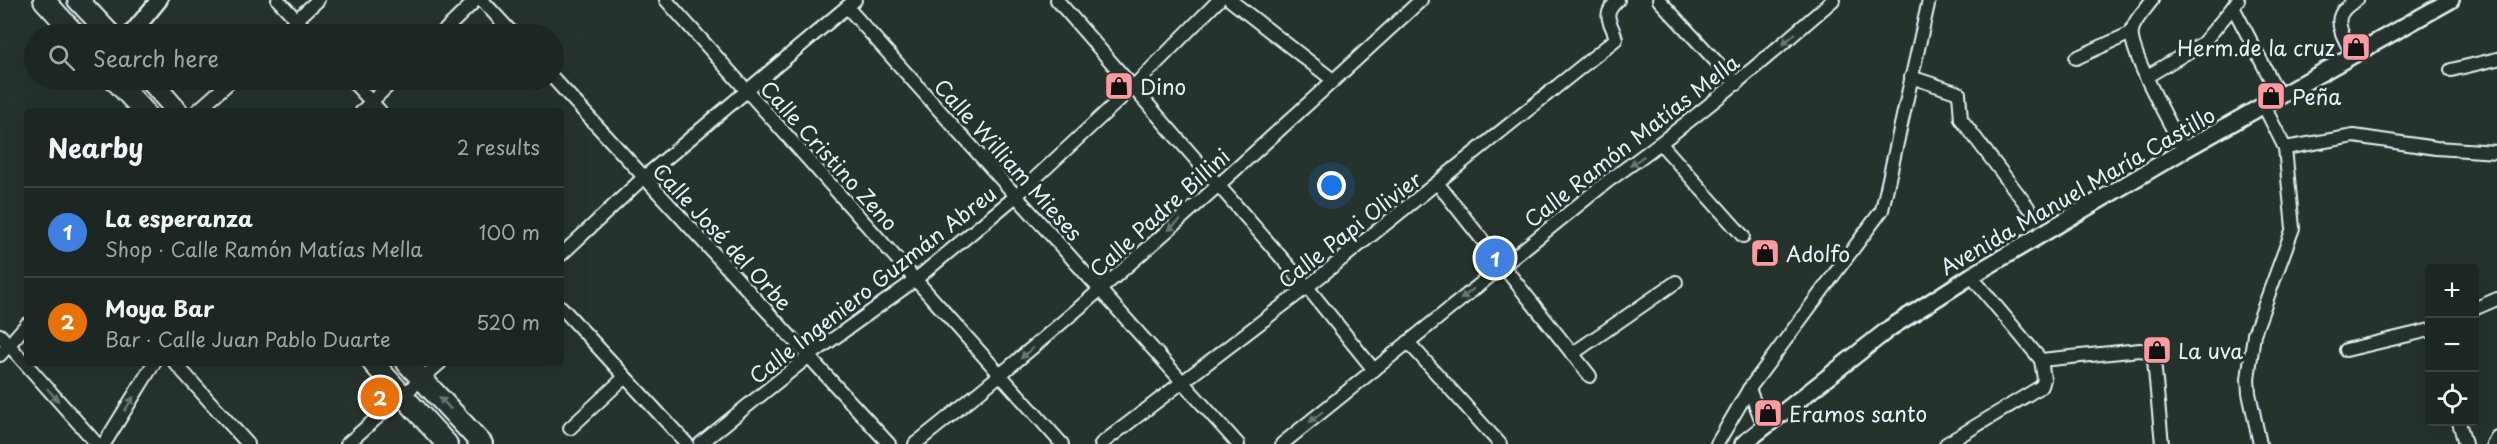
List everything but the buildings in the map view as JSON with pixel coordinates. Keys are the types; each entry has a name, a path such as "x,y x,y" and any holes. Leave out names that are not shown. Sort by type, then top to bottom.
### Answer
{"main road":[{"path":"44,0 66,24"},
{"path":"78,0 101,24"},
{"path":"124,90 141,108"},
{"path":"159,90 174,108"},
{"path":"376,366 447,444"},
{"path":"410,366 482,444"}],"street":[{"path":"139,24 159,0"},
{"path":"278,0 301,24"},
{"path":"292,24 318,0"},
{"path":"451,24 476,0"},
{"path":"482,0 504,24"},
{"name":"Calle Cristino Zeno","path":"666,0 1062,444"},
{"path":"1057,0 1307,287 1374,370"},
{"name":"Calle Ingeniero Guzmán Abreu","path":"700,444 808,357 915,280 1016,196 1133,87 1219,0"},
{"path":"1230,0 1334,80"},
{"name":"Calle Padre Billini","path":"915,444 1001,376 1218,187 1421,0"},
{"name":"Calle Papi Olivier","path":"1101,444 1438,184 1616,39 1608,19 1610,8 1618,0"},
{"path":"1659,0 1737,84"},
{"name":"Calle Ramón Matías Mella","path":"1282,444 1608,181 1661,144 1737,84 1833,0"},
{"path":"1717,444 1749,389 1882,210 1929,0"},
{"path":"2152,0 2135,23 2131,33 2146,76 2184,150"},
{"path":"2353,56 2338,23 2346,6 2357,0"},
{"name":"Avenida Manuel María Castillo","path":"1743,444 1890,328 1971,276 2184,150 2451,0"},
{"path":"2146,76 2203,44 2236,3 2280,97"},
{"path":"564,252 643,178 851,4"},
{"name":"Calle William Mieses","path":"851,4 1016,196 1238,444"},
{"path":"2076,58 2131,33"},
{"path":"2451,70 2497,58"},
{"path":"1911,77 1959,93 1961,119 2028,207"},
{"path":"201,108 221,90"},
{"path":"361,90 376,106 387,90"},
{"name":"Calle José del Orbe","path":"564,90 889,444"},
{"path":"2260,444 2248,379 2254,334 2293,228 2285,147 2264,106"},
{"path":"2285,147 2354,136 2436,148 2497,152"},
{"path":"1661,144 1743,236"},
{"path":"1438,184 1590,376"},
{"path":"1946,444 2042,386 2044,379 2041,360 1971,276"},
{"path":"1572,354 1676,282"},
{"path":"2479,307 2497,299"},
{"path":"564,310 687,444"},
{"path":"0,355 24,328"},
{"path":"2346,350 2425,331"},
{"path":"0,335 24,362"},
{"path":"1408,342 1500,444"},
{"path":"2041,360 2140,350 2150,352 2154,360 2162,444"},
{"path":"28,366 97,444"},
{"path":"104,444 152,366"},
{"path":"178,366 248,444"},
{"path":"347,444 437,366"},
{"path":"570,428 625,376"},
{"path":"1749,389 1764,426"},
{"path":"2460,426 2465,444"},
{"path":"2493,444 2497,436"}],"place":[{"name":"Herm.de la cruz","path":"2356,47"},
{"name":"Dino","path":"1119,86"},
{"name":"Peña","path":"2271,96"},
{"name":"Adolfo","path":"1765,253"},
{"name":"La esperanza","path":"1495,258"},
{"name":"La uva","path":"2157,350"},
{"name":"Moya Bar","path":"380,397"},
{"name":"Eramos santo","path":"1768,413"}]}
